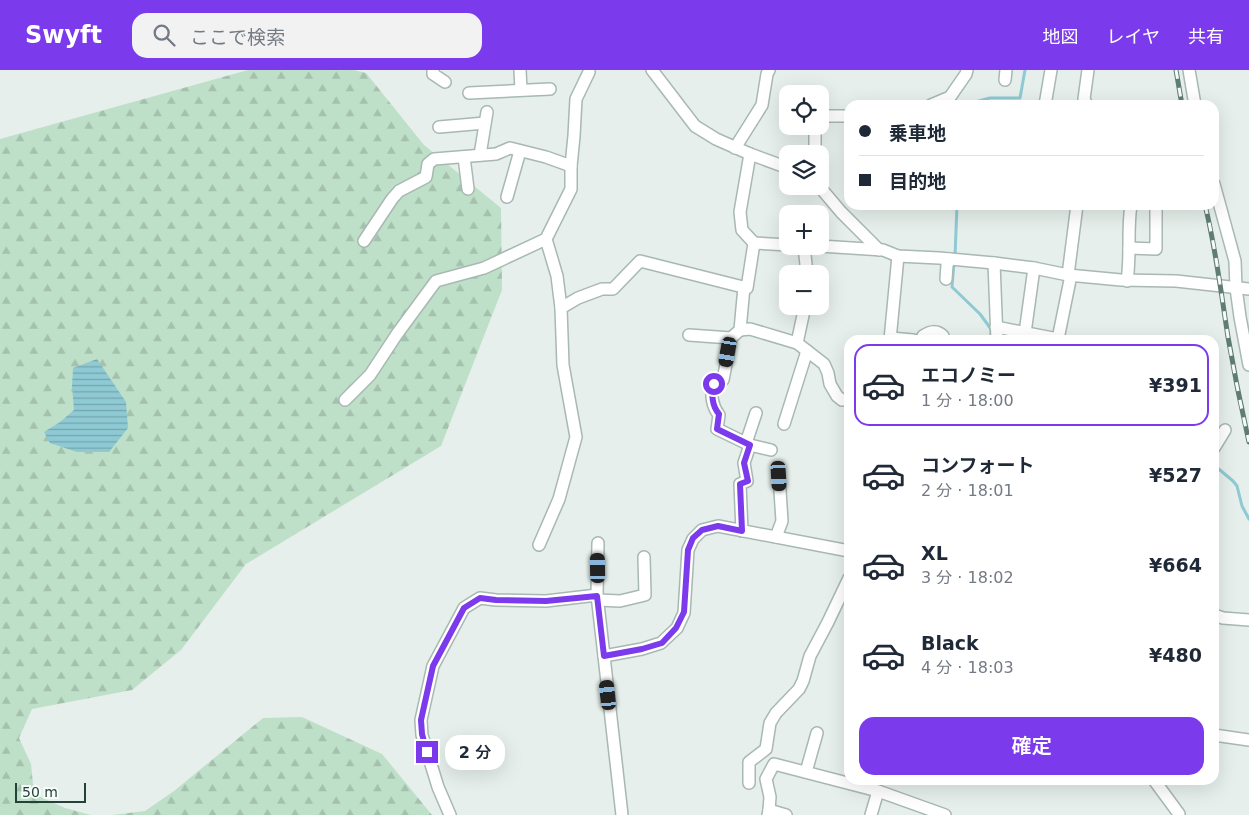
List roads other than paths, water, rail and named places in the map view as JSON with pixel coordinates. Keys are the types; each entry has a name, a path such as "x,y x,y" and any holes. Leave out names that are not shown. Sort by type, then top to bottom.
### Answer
{"street":[{"path":"433,70 432,74 445,82"},
{"path":"520,70 521,90"},
{"path":"345,400 370,375 436,281 484,268 546,239 571,189 576,99 589,70"},
{"path":"652,70 695,126 735,148 779,165"},
{"path":"735,148 762,105 766,74 769,70"},
{"path":"943,100 950,97 967,70"},
{"path":"1046,100 1051,70"},
{"path":"1084,100 1088,70"},
{"path":"1189,70 1194,100"},
{"path":"469,92 550,89"},
{"path":"829,116 844,116"},
{"path":"439,127 486,118 480,155"},
{"path":"364,241 392,199 399,191 426,177 428,164 434,159 496,154 510,148 546,157 571,166"},
{"path":"507,198 520,151"},
{"path":"750,154 740,212 742,230 754,243 779,244"},
{"path":"464,157 468,189"},
{"path":"827,195 878,250"},
{"path":"1219,202 1235,261 1236,288 1249,365"},
{"path":"1059,335 1069,275 1076,210"},
{"path":"1126,281 1129,265 1130,210"},
{"path":"1129,248 1156,249 1156,210"},
{"path":"539,545 559,499 576,437 563,365 561,308 557,276 546,239"},
{"path":"740,330 744,288 747,288 754,243"},
{"path":"829,247 883,250 898,256 994,263 1069,275 1126,281 1176,281 1249,289"},
{"path":"890,335 898,256"},
{"path":"946,279 950,259"},
{"path":"561,308 578,298 602,289 613,289 640,261 744,288"},
{"path":"994,263 997,335"},
{"path":"1025,333 1034,268"},
{"path":"797,343 803,315"},
{"path":"996,327 1034,335"},
{"path":"771,450 748,444 717,429 719,414 714,408 712,389 714,384 723,380 731,338 740,330 750,329 797,343 824,364 830,384 836,396 842,400"},
{"path":"924,335 929,332 942,335"},
{"path":"689,335 731,338"},
{"path":"784,424 807,351"},
{"path":"742,531 740,484 748,481 744,463 756,414"},
{"path":"776,537 782,521 779,476"},
{"path":"604,656 662,643 676,628 684,612 688,550 693,538 702,530 718,526 844,550"},
{"path":"598,543 597,598 622,815"},
{"path":"450,815 438,787 422,734 421,720 433,666 464,608 480,598 546,601 597,598 620,601 645,595 644,557"},
{"path":"750,783 749,762 766,749 770,723 776,713 799,689 810,656 844,588"},
{"path":"1219,617 1249,620"},
{"path":"806,772 817,733"},
{"path":"1219,736 1249,740"},
{"path":"786,815 768,812 770,797 766,780 774,764 844,782"},
{"path":"855,785 878,791 945,815"},
{"path":"1158,785 1179,815"},
{"path":"872,815 878,791"}],"water":[{"path":"97,359 126,402 128,428 109,452 77,452 50,443 44,432 74,410 73,368"}],"waterway":[{"path":"983,100 990,98 1020,98 1025,70"},
{"path":"955,257 957,210"},
{"path":"954,263 952,287 980,314 991,329 991,335"},
{"path":"1219,469 1237,486 1242,506 1249,519"}],"railway":[{"path":"1176,70 1181,100"},
{"path":"1206,210 1240,403 1249,442"}]}
